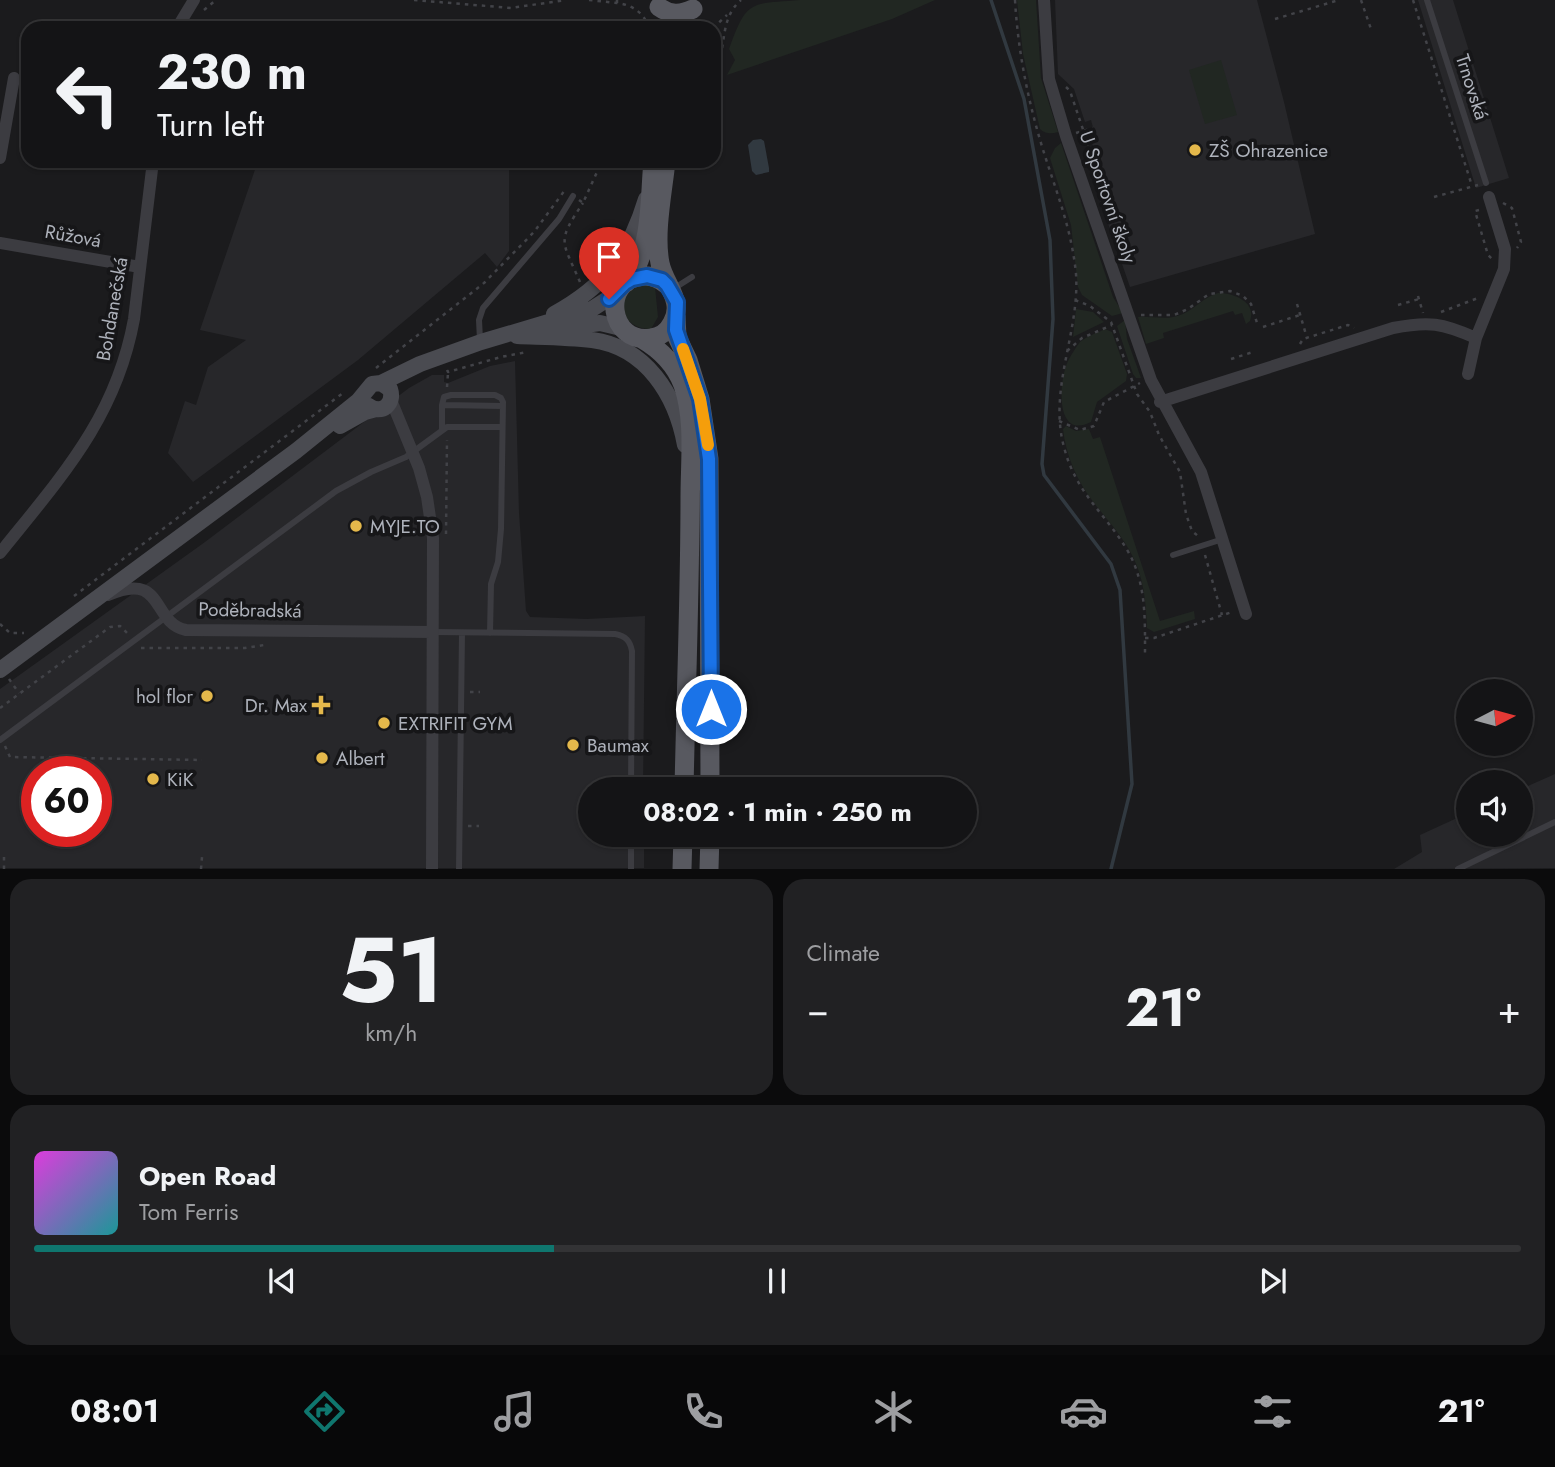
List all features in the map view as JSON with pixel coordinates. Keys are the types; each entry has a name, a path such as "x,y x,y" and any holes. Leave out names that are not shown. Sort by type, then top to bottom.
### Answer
{"main road":[{"path":"656,4 679,14 697,4"},
{"path":"656,4 661,21"},
{"path":"686,21 697,4"},
{"path":"656,168 643,249 637,267 621,288 615,315 621,328 627,333 642,339 668,359 682,384 689,419 684,777"},
{"path":"657,168 659,255 677,302 677,337 688,360 700,399 709,459 710,777"},
{"path":"621,288 632,279 647,276 662,280 670,287"},
{"path":"642,339 663,334 676,316"},
{"path":"682,869 683,847"},
{"path":"709,869 710,847"}],"street":[{"path":"181,21 194,0"},
{"name":"U Sportovní školy","path":"1044,0 1046,58 1052,95 1150,380 1201,472 1245,611"},
{"path":"0,158 14,78"},
{"name":"Bohdanečská","path":"0,553 63,475 99,422 116,384 130,340 152,168"},
{"path":"504,335 532,325 569,306 611,272 627,247 656,168"},
{"path":"1468,374 1476,338 1506,258 1489,197"},
{"name":"Růžová","path":"0,243 140,267"},
{"path":"432,869 431,524 423,481 413,453 395,424 382,394 438,358 481,342 592,309 621,288"},
{"path":"504,335 600,323 621,328"},
{"path":"1160,401 1393,328 1441,324 1476,338"},
{"path":"504,335 592,340 615,346 637,358 655,375 675,407 690,467"},
{"name":"Poděbradská","path":"0,670 270,471 356,416 382,394 370,386 358,391 270,471"},
{"name":"Poděbradská","path":"89,604 120,590 134,588 150,595 174,626 186,630 433,632"}],"lane":[{"name":"Trnovská","path":"1427,0 1486,183"},
{"path":"481,342 478,326 483,308 559,219 573,196"},
{"path":"670,287 692,277"},
{"path":"444,429 442,405 447,395 495,395 501,398 501,536 498,562 491,584 490,633"},
{"path":"442,405 503,406"},
{"path":"2,743 336,491 413,453 444,429 502,427"},
{"path":"1173,555 1223,539"},
{"path":"433,632 615,634 628,640 632,651 631,777"},
{"path":"459,869 462,633"},
{"path":"1458,869 1555,822"},
{"path":"631,847 631,869"}],"path":[{"path":"414,0 511,8 566,0"},
{"path":"589,0 617,1 638,10 647,21"},
{"path":"720,21 741,0"},
{"path":"1015,0 1020,53 1034,116 1070,232 1076,277 1060,397 1059,421 1064,449 1073,476 1123,544 1137,571 1142,590 1145,653"},
{"path":"1275,19 1339,0"},
{"path":"1361,0 1372,32"},
{"path":"1413,0 1472,186"},
{"path":"721,47 729,13"},
{"path":"1063,84 1070,92 1084,131 1095,165 1092,173"},
{"path":"382,394 534,232 564,189 583,204 599,168"},
{"path":"1434,197 1486,183"},
{"path":"1128,316 1174,315 1209,294 1222,290 1248,300 1258,326"},
{"path":"1398,305 1418,297 1424,315 1428,313"},
{"path":"1439,313 1479,298 1491,301"},
{"path":"1075,300 1098,311 1112,325 1134,385 1180,472 1186,514 1192,531 1201,539 1222,615"},
{"path":"1297,304 1307,338"},
{"path":"1263,327 1300,316"},
{"path":"1067,351 1082,338 1112,325"},
{"path":"1296,352 1303,339 1348,325 1361,331"},
{"path":"1230,356 1231,359 1253,352"},
{"path":"447,395 448,372"},
{"path":"1059,421 1080,430 1094,426 1104,402 1134,385 1150,380"},
{"path":"70,599 358,391"},
{"path":"444,429 446,540"},
{"path":"1145,638 1154,638 1222,615 1245,611"},
{"path":"0,624 14,634 30,629"},
{"path":"246,648 267,644"},
{"path":"2,743 10,757 202,760"},
{"path":"4,857 4,869"},
{"path":"200,868 202,858"}],"shaded area":[{"path":"800,0 935,0 892,19 727,75 735,60 729,49 746,13 760,4"},
{"path":"1017,0 1036,0 1041,78 1058,132 1048,133 1040,129 1023,54"},
{"name":"ZŠ Ohrazenice","path":"1055,0 1257,0 1315,234 1130,287 1093,180 1099,164 1090,137 1095,135 1091,120 1085,122 1074,89 1058,74"},
{"path":"1418,0 1453,0 1509,178 1476,188"},
{"path":"1221,60 1237,115 1205,124 1189,70"},
{"path":"753,140 764,141 769,172 756,175 752,171 748,145"},
{"path":"1061,143 1113,297 1123,313 1112,316 1082,295 1078,287 1071,225 1050,158"},
{"path":"256,168 509,168 509,251 497,267 485,253 358,360 193,482 168,453 185,401 196,405 208,367 246,340 200,330"},
{"path":"644,284 655,287 658,317 651,329 632,323 624,310 627,295"},
{"path":"1218,293 1243,300 1250,309 1250,321 1246,324 1242,313 1235,315 1233,311 1163,333 1164,338 1146,344 1138,317 1177,316"},
{"path":"1076,309 1093,312 1104,322 1073,337"},
{"path":"1125,320 1127,339 1141,378 1136,378 1133,374 1117,326"},
{"path":"1105,329 1112,332 1127,374 1126,381 1097,402 1091,422 1079,426 1071,423 1065,416 1062,405 1065,370 1080,342"},
{"path":"515,361 519,513 526,611 530,617 587,619 645,616 643,777 578,777 578,847 644,847 644,868 0,868 0,689 205,542 409,388 432,375 444,375 444,382 448,383 490,366"},
{"path":"1066,426 1076,431 1089,429 1093,439 1100,437 1160,621 1194,611 1195,619 1154,632 1147,628 1144,591 1136,564 1124,541 1088,495 1078,477 1064,439 1063,429"},
{"path":"1555,774 1555,868 1394,869 1422,852 1420,835 1456,818 1456,847 1533,847 1533,784"}],"waterway":[{"path":"991,0 1024,99 1050,240 1053,319 1042,464 1044,475 1111,564 1120,590 1132,784 1111,869"}],"slow traffic":[{"path":"683,349 695,379 708,445"}],"place":[{"name":"ZŠ Ohrazenice","path":"1195,150"},
{"name":"MYJE.TO","path":"356,526"},
{"name":"hol flor","path":"207,696"},
{"name":"Dr. Max","path":"321,705"},
{"name":"EXTRIFIT GYM","path":"384,723"},
{"name":"Baumax","path":"573,745"},
{"name":"Albert","path":"322,758"},
{"name":"KiK","path":"153,779"}],"route":[{"path":"609,299 625,283 639,276 647,276 662,280 672,290 677,302 676,330 695,379 708,439 711,709"}]}
